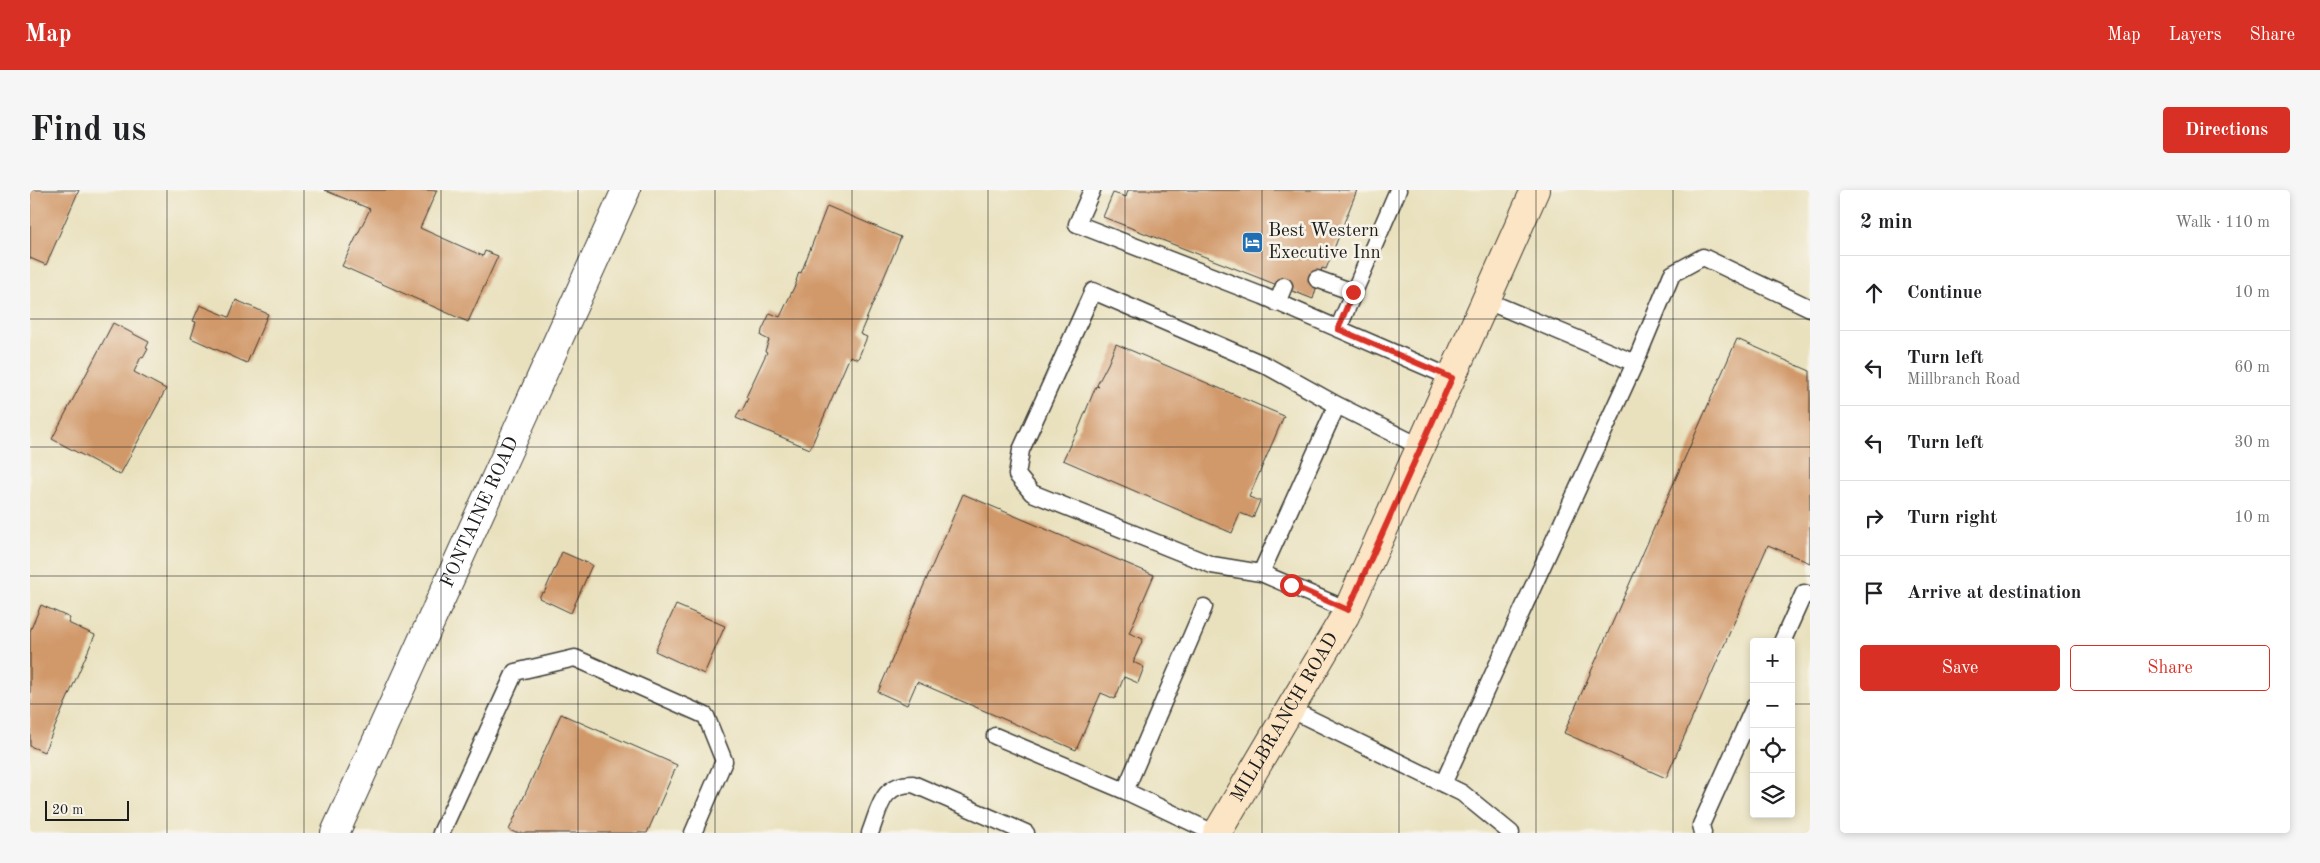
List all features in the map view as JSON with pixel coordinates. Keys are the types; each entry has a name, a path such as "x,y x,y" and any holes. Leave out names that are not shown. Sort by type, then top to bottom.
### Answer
{"main road":[{"name":"MILLBRANCH ROAD","path":"1215,833 1348,610 1535,190"}],"street":[{"name":"FONTAINE ROAD","path":"335,833 626,190"}],"lane":[{"path":"1092,190 1077,224 1278,302 1452,378"},
{"path":"1338,329 1398,190"},
{"path":"1443,784 1635,363 1672,274 1704,257 1810,308"},
{"path":"1318,279 1353,292"},
{"path":"1278,302 1284,286"},
{"path":"1348,610 1261,573 1212,565 1032,493 1017,475 1020,450 1093,291 1265,364 1337,405 1421,447"},
{"path":"1487,301 1635,363"},
{"path":"1261,573 1337,405"},
{"path":"1784,638 1804,593 1810,594"},
{"path":"1125,791 1204,607"},
{"path":"442,833 515,672 575,658 706,716 724,761 692,833"},
{"path":"1290,708 1462,794 1511,833"},
{"path":"1702,833 1701,825 1750,716"},
{"path":"995,736 1125,791 1215,833"},
{"path":"870,833 886,794 891,787 901,784 913,784 1026,833"}],"building":[{"path":"30,190 79,190 46,265 30,258"},
{"path":"324,190 437,190 420,228 483,256 485,251 498,256 468,322 342,266 370,209"},
{"name":"Best Western Executive Inn","path":"1128,190 1357,190 1326,269 1322,268 1313,299 1103,217 1113,193 1126,197"},
{"path":"827,206 901,237 860,334 867,337 858,359 850,356 810,449 736,418 740,410 742,411 748,398 746,397 767,352 765,351 769,340 761,336 762,330 770,313 780,317 797,281 799,272 801,273"},
{"path":"236,300 268,314 247,363 191,338 196,322 193,321 200,305 229,317"},
{"path":"113,323 149,342 146,348 148,349 143,358 141,357 134,372 166,389 120,475 52,439"},
{"path":"1737,339 1810,371 1810,563 1768,545 1666,778 1564,733"},
{"path":"1116,344 1284,416 1249,497 1260,501 1253,518 1240,513 1232,533 1063,460 1076,435 1096,386 1099,387 1097,385"},
{"path":"963,494 1154,575 1129,633 1143,639 1133,662 1144,667 1138,683 1124,677 1115,699 1101,693 1076,750 917,682 907,705 878,692"},
{"path":"562,552 592,565 571,613 539,598 542,592 544,593"},
{"path":"41,605 70,618 68,623 95,635 44,752 30,746 30,631"},
{"path":"676,605 725,626 704,674 655,651"},
{"path":"561,714 677,765 647,833 516,833 509,830"}],"place":[{"name":"Best Western Executive Inn","path":"1252,242"}],"route":[{"path":"1291,585 1348,610 1452,378 1338,329 1353,292"}]}
